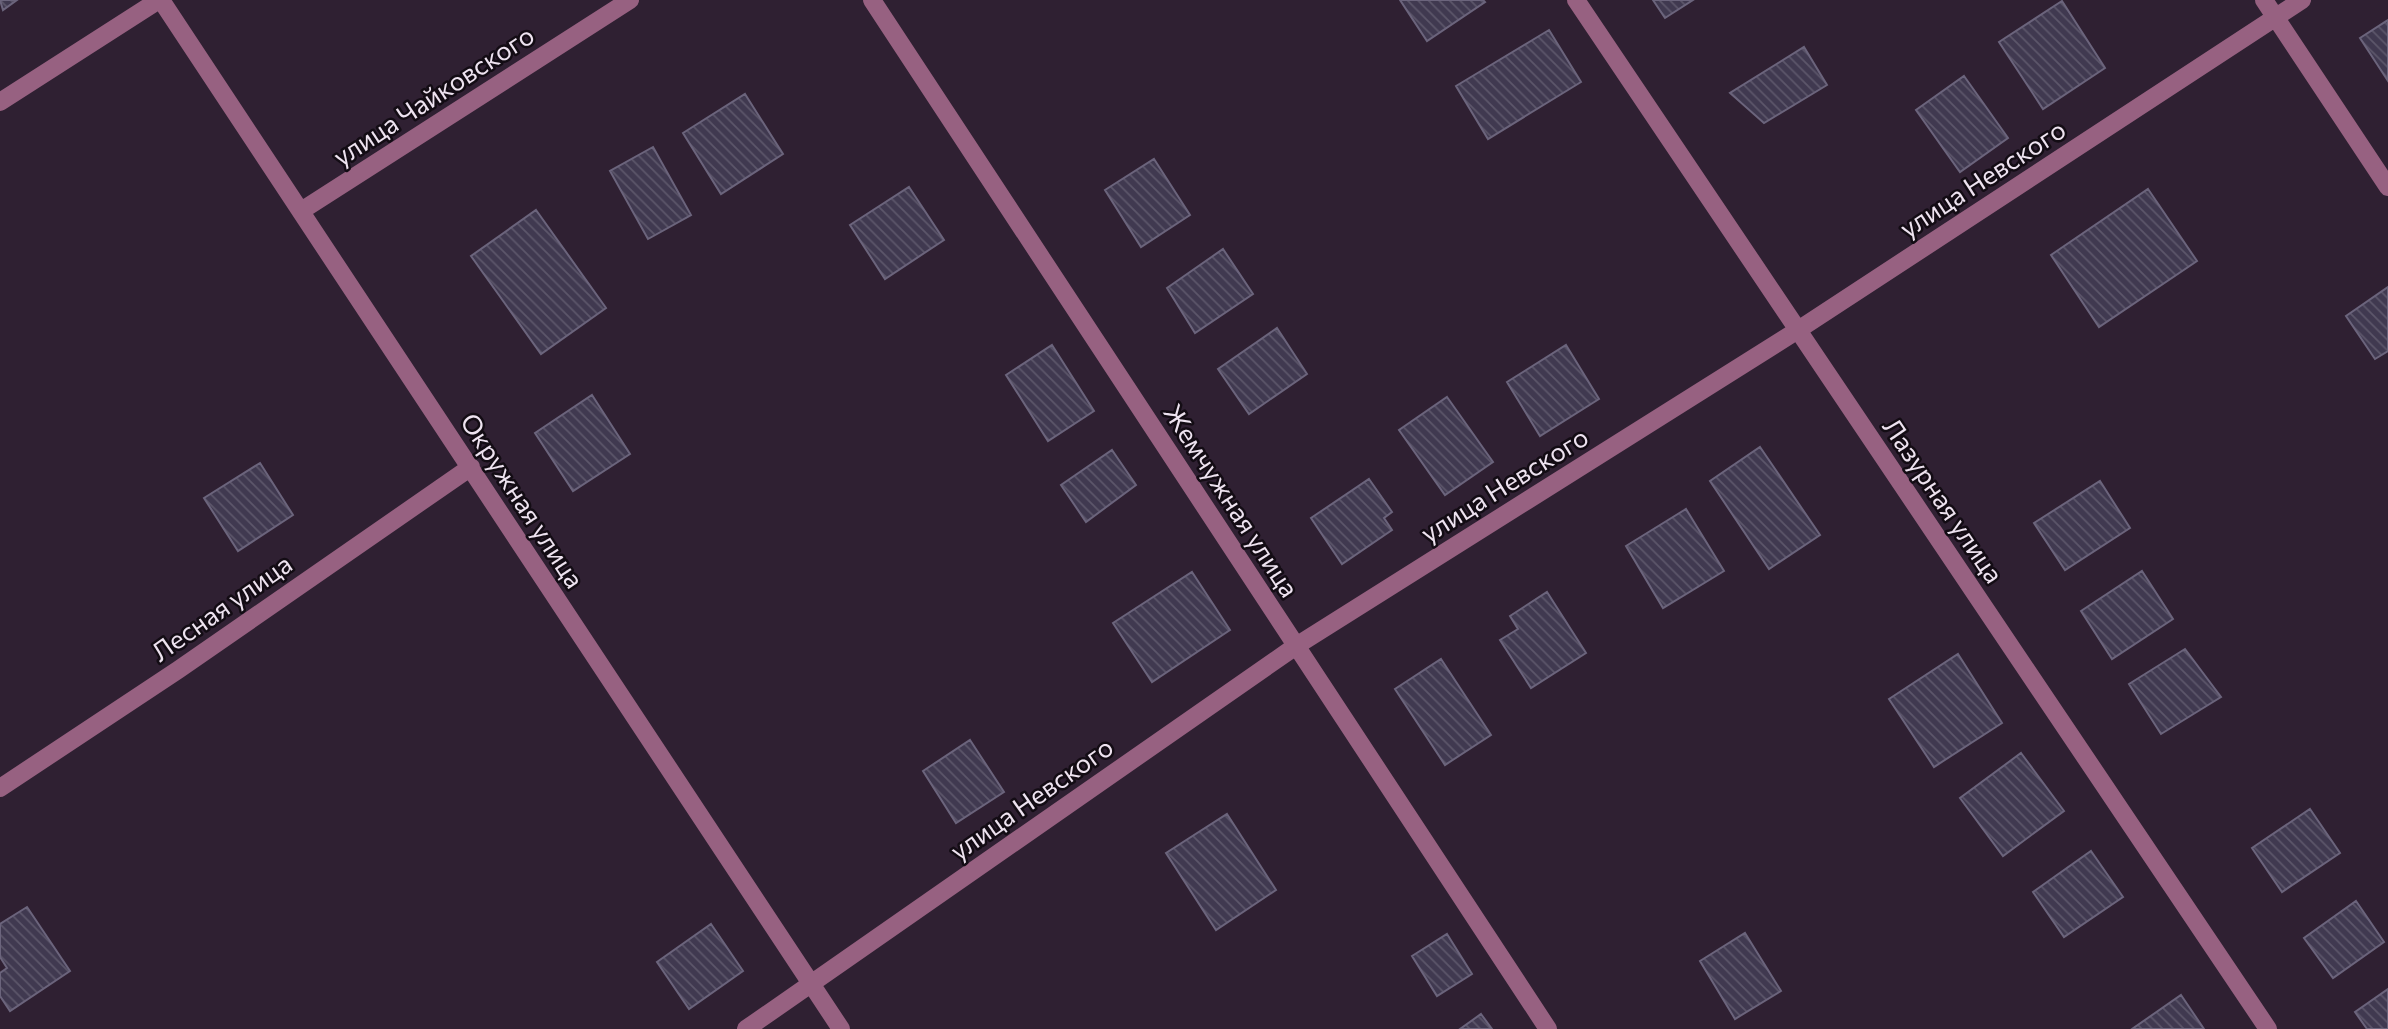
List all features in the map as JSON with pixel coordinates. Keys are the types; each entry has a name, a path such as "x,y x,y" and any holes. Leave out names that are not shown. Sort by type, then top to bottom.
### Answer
{"street":[{"path":"0,102 160,0"},
{"name":"Окружная улица","path":"160,0 841,1029"},
{"name":"улица Чайковского","path":"301,211 630,0"},
{"name":"Жемчужная улица","path":"872,0 1548,1029"},
{"name":"Лазурная улица","path":"1576,0 2268,1029"},
{"path":"2264,0 2388,187"},
{"name":"улица Невского","path":"746,1029 1296,646 1798,330 2302,0"},
{"name":"Лесная улица","path":"0,788 178,670 471,467"}],"building":[{"path":"0,0 17,0 3,10"},
{"path":"1400,0 1483,0 1485,2 1427,41"},
{"path":"1653,0 1693,0 1665,18"},
{"path":"2062,1 2105,68 2043,109 1999,42"},
{"path":"2388,20 2388,81 2360,38"},
{"path":"1549,30 1581,82 1488,139 1456,86"},
{"path":"1804,47 1827,85 1764,123 1730,93"},
{"path":"1964,76 2008,138 1960,172 1916,110"},
{"path":"745,94 783,154 721,194 683,133"},
{"path":"653,147 691,215 648,239 610,171"},
{"path":"1154,159 1190,215 1141,247 1105,190"},
{"path":"909,187 944,240 885,279 850,225"},
{"path":"2148,189 2197,261 2099,327 2051,255"},
{"path":"536,210 606,308 541,354 471,256"},
{"path":"1223,249 1253,294 1195,333 1167,288"},
{"path":"2388,287 2388,351 2375,359 2346,316"},
{"path":"1277,328 1307,374 1249,414 1218,369"},
{"path":"1052,345 1094,411 1048,441 1006,375"},
{"path":"1566,345 1599,399 1540,436 1507,382"},
{"path":"592,395 630,454 573,491 535,433"},
{"path":"1447,397 1493,462 1445,495 1399,430"},
{"path":"1760,447 1820,535 1769,569 1710,481"},
{"path":"1112,450 1136,485 1086,522 1061,485"},
{"path":"260,463 293,515 238,551 204,498"},
{"path":"1369,479 1392,512 1384,518 1392,530 1342,564 1311,518"},
{"path":"2100,481 2130,528 2065,570 2034,523"},
{"path":"1686,509 1724,571 1663,608 1626,546"},
{"path":"2142,571 2173,619 2112,659 2081,611"},
{"path":"1192,572 1230,630 1152,682 1113,623"},
{"path":"1547,592 1586,653 1531,688 1500,640 1518,629 1510,616"},
{"path":"2185,649 2221,697 2161,734 2129,684"},
{"path":"1958,654 2002,723 1934,767 1889,699"},
{"path":"1441,659 1491,735 1445,765 1395,689"},
{"path":"970,740 1004,792 956,823 923,771"},
{"path":"2021,753 2064,811 2003,856 1960,798"},
{"path":"2310,809 2340,853 2282,892 2252,848"},
{"path":"1227,814 1276,890 1216,930 1166,853"},
{"path":"2091,851 2123,897 2064,937 2033,892"},
{"path":"2356,901 2384,942 2333,978 2304,938"},
{"path":"27,907 70,971 10,1011 0,996 0,973 7,968 0,957 0,924"},
{"path":"711,924 743,971 689,1009 657,962"},
{"path":"1745,933 1781,991 1735,1019 1700,961"},
{"path":"1447,934 1472,974 1437,996 1412,956"},
{"path":"2388,989 2388,1029 2367,1029 2355,1012"},
{"path":"2181,995 2204,1029 2132,1029"},
{"path":"1481,1014 1492,1029 1460,1029"}]}
